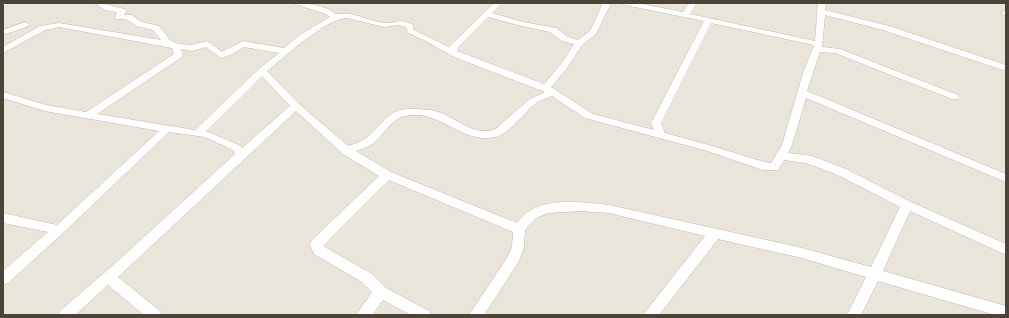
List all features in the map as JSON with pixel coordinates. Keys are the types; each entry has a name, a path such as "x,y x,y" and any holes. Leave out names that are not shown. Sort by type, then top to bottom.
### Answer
{"street":[{"path":"88,115 179,55 176,46 167,42 156,28 139,24 128,17 119,17 122,11 107,8 98,3"},
{"path":"296,3 329,12 334,17"},
{"path":"452,52 456,44 498,3"},
{"path":"347,151 369,141 393,117 400,113 410,112 435,114 470,132 485,135 494,134 501,130 533,101 549,90 579,43 593,32 607,3"},
{"path":"625,3 686,14 708,21 837,51 955,97"},
{"path":"686,14 693,3"},
{"path":"198,133 262,71 285,51 304,36 334,17 342,15 370,19 386,25 398,22 409,26 411,31 457,56 468,58 549,90 590,116 708,148 763,166 774,166 788,145 818,47 822,7 1006,68"},
{"path":"486,14 522,24 553,30 565,39 579,43"},
{"path":"661,136 656,123 708,21"},
{"path":"3,33 25,24"},
{"path":"3,50 43,28 59,25 176,46 192,48 207,44 221,55 226,54 243,44 285,51"},
{"path":"1006,59 1003,63 1006,68"},
{"path":"262,71 296,106 347,151 387,175 519,229"},
{"path":"803,94 1006,178"},
{"path":"3,95 45,108 150,127 208,134 237,148 241,154"},
{"path":"65,315 109,278 241,154 296,106"},
{"path":"3,279 59,230 168,128"},
{"path":"781,156 808,160 842,172 906,205 1006,250"},
{"path":"387,175 316,245 318,250 367,278 381,292 424,315"},
{"path":"854,315 875,274 906,205"},
{"path":"476,315 512,261 518,247 519,229 532,215 557,206 580,206 609,210 802,253 1006,312"},
{"path":"3,218 59,230"},
{"path":"650,315 714,233"},
{"path":"109,278 155,315"},
{"path":"362,315 381,292"}],"shaded area":[{"path":"3,3 1006,3 1006,315 3,315"}]}
